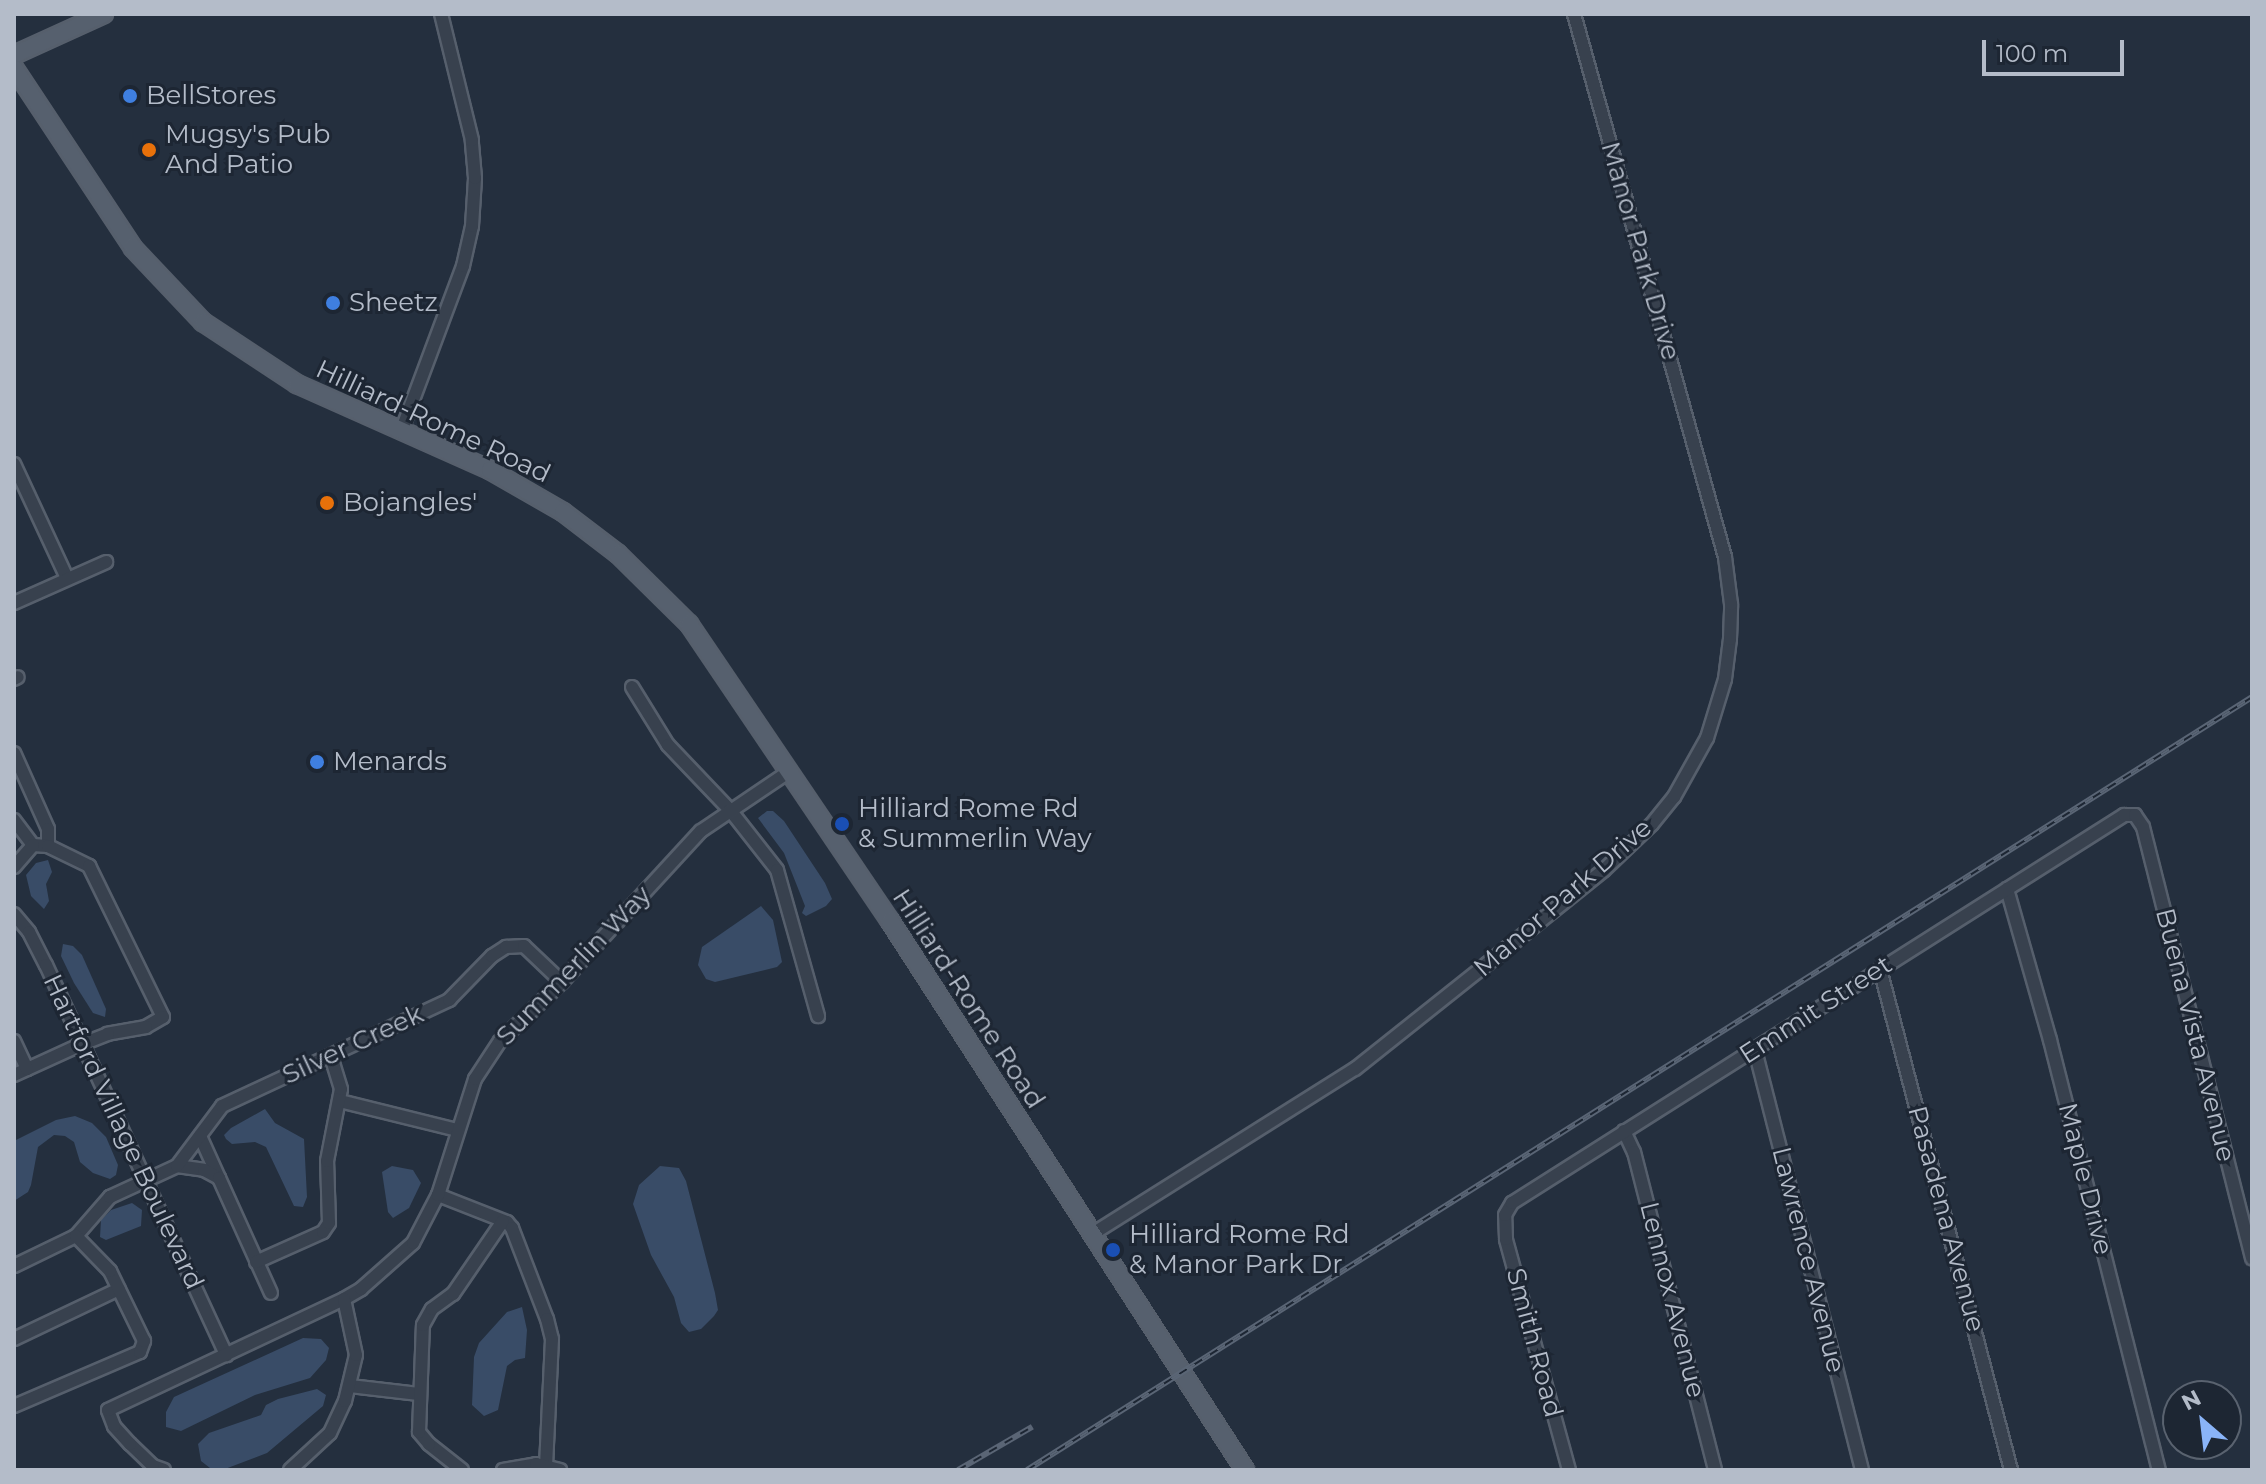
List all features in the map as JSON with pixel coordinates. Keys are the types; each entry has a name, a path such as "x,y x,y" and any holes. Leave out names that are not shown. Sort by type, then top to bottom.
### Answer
{"main road":[{"path":"14,55 104,14"},
{"name":"Hilliard-Rome Road","path":"14,68 133,248 203,322 297,384 506,478 563,512 618,554 666,599 704,644 790,771 1245,1470"}],"street":[{"path":"401,432 463,266 472,226 475,178 472,140 441,14"},
{"name":"Manor Park Drive","path":"1091,1235 1355,1069 1604,870 1652,824 1674,797 1707,738 1725,679 1730,639 1731,604 1725,557 1574,14"},
{"path":"14,464 67,578"},
{"path":"14,603 106,562"},
{"path":"632,687 668,745 730,810 777,870 818,1016"},
{"path":"14,753 48,829 48,846"},
{"name":"Summerlin Way","path":"156,1469 114,1426 108,1410 344,1299 361,1289 413,1243 438,1195 475,1079 500,1041 562,982 701,831 790,771"},
{"name":"Emmit Street","path":"1505,1215 1522,1194 1755,1050 2117,817 2135,815"},
{"name":"Buena Vista Avenue","path":"2135,815 2143,827 2252,1258"},
{"path":"14,820 33,845 48,846 89,866 163,1017 146,1027 108,1034 82,1044 14,1075"},
{"path":"14,867 33,845"},
{"name":"Maple Drive","path":"2007,889 2050,1040 2159,1470"},
{"name":"Hartford Village Boulevard","path":"14,914 33,940 226,1355"},
{"name":"Silver Creek","path":"76,1236 110,1197 177,1166 222,1106 449,1000 492,956 506,947 524,946 562,982"},
{"name":"Pasadena Avenue","path":"1880,969 2011,1470"},
{"path":"14,1041 27,1069"},
{"name":"Lawrence Avenue","path":"1755,1050 1862,1470"},
{"path":"256,1262 323,1232 329,1223 327,1161 340,1101 338,1071 331,1057"},
{"path":"340,1101 457,1130"},
{"name":"Lennox Avenue","path":"1624,1131 1634,1152 1715,1470"},
{"path":"200,1136 271,1293"},
{"path":"177,1166 204,1170 219,1178"},
{"path":"438,1195 503,1221 512,1228 552,1339 546,1464"},
{"name":"Smith Road","path":"1505,1215 1506,1239 1569,1470"},
{"path":"462,1470 419,1432 423,1325 432,1309 453,1294 503,1221"},
{"path":"14,1266 76,1236 110,1271 144,1341 140,1352 14,1406"},
{"path":"14,1339 119,1289"},
{"path":"290,1470 330,1433 350,1386 356,1355 344,1299"},
{"path":"350,1386 419,1394"},
{"path":"503,1470 546,1464 560,1470"}],"water":[{"path":"767,811 773,811 784,821 825,883 832,899 826,906 806,916 802,913 805,906 784,853 758,818"},
{"path":"48,860 52,872 46,884 49,901 44,909 31,896 26,875 36,863"},
{"path":"761,906 773,920 782,962 777,967 715,982 706,979 698,965 702,947"},
{"path":"63,944 73,946 82,955 106,1009 105,1017 93,1013 74,983 61,956"},
{"path":"265,1109 275,1123 304,1139 307,1197 303,1207 294,1206 266,1147 255,1142 232,1144 224,1135"},
{"path":"75,1116 92,1123 106,1137 118,1165 116,1175 110,1179 93,1173 80,1162 74,1142 65,1136 54,1135 38,1147 28,1192 14,1201 14,1141 56,1120"},
{"path":"392,1166 413,1170 421,1183 409,1208 393,1218 388,1212 382,1172"},
{"path":"660,1166 679,1168 686,1181 718,1310 701,1329 689,1332 681,1323 674,1297 651,1255 633,1204 639,1185"},
{"path":"132,1203 142,1210 141,1226 106,1240 100,1237 101,1220 111,1210"},
{"path":"522,1307 527,1330 525,1358 507,1366 498,1410 484,1416 472,1405 474,1357 479,1343 507,1312"},
{"path":"303,1338 321,1339 329,1348 326,1360 310,1378 255,1395 181,1431 166,1427 166,1412 174,1397"},
{"path":"317,1389 326,1395 323,1406 267,1453 225,1469 210,1468 201,1461 198,1444 209,1433 261,1415 266,1405 278,1399"}],"railway":[{"path":"1027,1470 2252,697"},
{"path":"958,1470 1032,1427"}],"place":[{"name":"BellStores","path":"130,96"},
{"name":"Mugsy's Pub And Patio","path":"149,150"},
{"name":"Sheetz","path":"333,303"},
{"name":"Bojangles'","path":"327,503"},
{"name":"Menards","path":"317,762"},
{"name":"Hilliard Rome Rd & Summerlin Way","path":"842,824"},
{"name":"Hilliard Rome Rd & Manor Park Dr","path":"1113,1250"}]}
